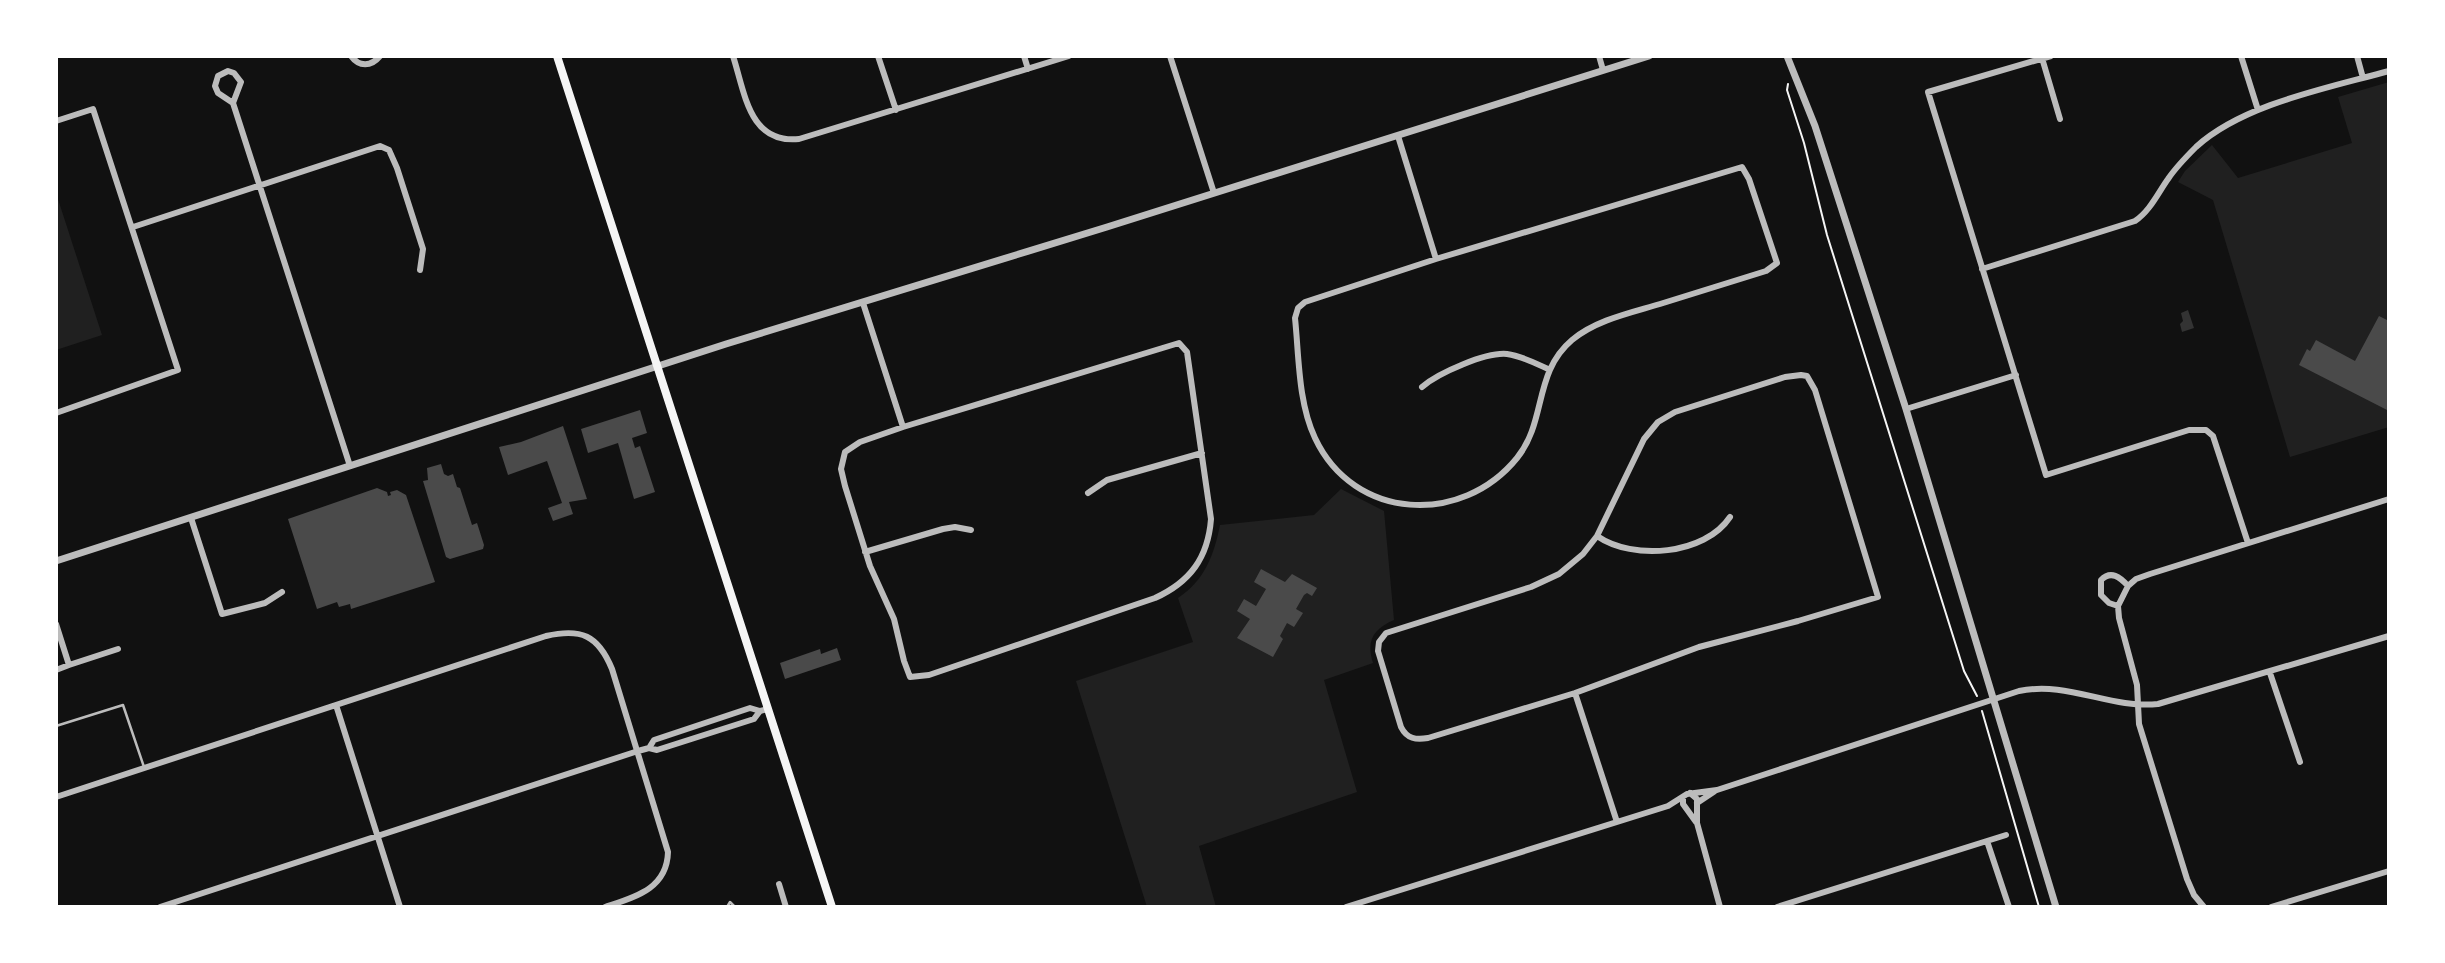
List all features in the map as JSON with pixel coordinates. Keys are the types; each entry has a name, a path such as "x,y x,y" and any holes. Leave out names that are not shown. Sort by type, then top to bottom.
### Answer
{"main road":[{"path":"557,56 764,710 832,907"}],"street":[{"path":"351,56 355,62 364,64 373,62 380,56"},
{"path":"733,56 752,114 760,128 780,139 799,139 1069,56"},
{"path":"878,56 896,110"},
{"path":"1024,56 1028,69"},
{"path":"1170,56 1214,193"},
{"path":"1599,56 1603,70"},
{"path":"56,561 657,366 1648,56"},
{"path":"1787,56 1815,126 1906,409 2056,907"},
{"path":"2051,56 1928,92 2046,475 2189,430 2208,431 2213,436 2248,543"},
{"path":"2241,56 2258,110"},
{"path":"2357,56 2363,78"},
{"path":"2042,58 2060,118"},
{"path":"1982,269 2135,221 2147,210 2176,168 2197,146 2219,130 2258,110 2389,71"},
{"path":"233,103 240,88 240,80 234,73 223,72 216,80 215,90 233,103 350,466"},
{"path":"56,121 93,108 178,370 56,413"},
{"path":"1398,136 1436,259"},
{"path":"133,227 369,148 385,147 394,158 422,248 420,270"},
{"path":"1742,167 1749,179 1777,263 1766,271 1597,324 1572,340 1548,369 1536,419 1520,454 1497,479 1478,491 1453,501 1431,506 1402,505 1360,489 1337,470 1315,438 1309,422 1295,318 1298,308 1309,300 1436,259 1742,167"},
{"path":"863,303 903,427"},
{"path":"1179,343 1187,352 1210,519 1209,536 1196,569 1184,581 1155,598 929,674 910,677 894,619 865,552 845,486 841,461 852,445 903,427 1179,343"},
{"path":"1422,387 1444,372 1501,354 1526,359 1548,369"},
{"path":"1906,409 2016,375"},
{"path":"1807,376 1815,390 1878,597 1699,647 1575,693 1428,738 1410,738 1401,727 1380,659 1378,646 1382,637 1395,629 1546,580 1575,561 1597,536 1644,439 1658,422 1675,412 1785,377 1807,376"},
{"path":"1088,493 1107,480 1202,453"},
{"path":"2204,907 2194,895 2187,879 2138,724 2137,685 2120,625 2118,606 2128,586 2136,579 2389,499"},
{"path":"1597,536 1631,550 1657,552 1709,538 1723,528 1730,517"},
{"path":"191,518 222,614 265,603 282,592"},
{"path":"865,552 943,529 955,527 971,530"},
{"path":"2118,606 2109,603 2101,595 2101,580 2109,574 2115,575 2128,586"},
{"path":"56,624 69,665"},
{"path":"56,797 546,636 574,632 592,639 607,657 666,842 667,863 662,878 640,895 605,907"},
{"path":"1346,907 1668,806 1686,795 1717,790 2026,690 2067,689 2137,705 2168,702 2389,636"},
{"path":"56,670 118,649"},
{"path":"2270,673 2300,762"},
{"path":"1575,693 1617,822"},
{"path":"336,705 400,907"},
{"path":"649,748 654,740 677,732 750,708 764,710"},
{"path":"159,907 638,751 649,748 657,750 754,719 764,710"},
{"path":"1668,806 1691,808 1717,790"},
{"path":"1686,795 1696,796 1697,823 1720,907"},
{"path":"1686,795 1685,807 1697,823"},
{"path":"1777,907 2006,835"},
{"path":"1987,841 2009,907"},
{"path":"2271,907 2389,871"},
{"path":"779,884 786,907"}],"lane":[{"path":"56,726 123,705 144,768"},
{"path":"727,907 730,902 735,907"}],"path":[{"path":"1787,90 1804,143 1827,235 1965,671 1976,692"},
{"path":"1982,712 2039,907"}],"shaded area":[{"path":"2389,82 2389,427 2290,457 2213,200 2178,182 2185,171 2212,145 2238,178 2352,143 2338,97"},
{"path":"56,193 102,335 56,350"},
{"path":"2188,310 2194,328 2182,332 2181,313"},
{"path":"1341,489 1384,511 1394,620 1381,627 1373,637 1370,648 1373,663 1324,680 1357,792 1199,846 1216,907 1147,907 1076,681 1193,642 1178,598 1202,575 1215,547 1220,525 1314,515"}],"building":[{"path":"2379,316 2389,321 2389,411 2299,365 2307,349 2310,351 2316,340 2355,361"},
{"path":"640,410 647,433 632,438 635,448 640,446 655,492 634,499 618,443 588,453 581,429"},
{"path":"563,426 587,499 569,502 573,514 553,521 548,508 562,503 547,461 508,475 499,447 521,442"},
{"path":"441,464 444,474 453,474 472,525 477,523 484,545 483,549 450,559 446,557 423,481 428,480 427,468"},
{"path":"377,488 387,492 388,496 391,495 390,492 397,490 406,495 435,582 351,609 350,604 339,607 337,602 317,609 288,519"},
{"path":"1261,569 1285,582 1292,574 1317,588 1312,596 1307,593 1304,595 1296,609 1303,613 1294,627 1287,623 1280,636 1283,639 1273,657 1237,638 1250,619 1237,611 1244,599 1256,606 1266,589 1254,582"},
{"path":"837,648 841,660 785,679 780,663 820,649 821,654"}]}
